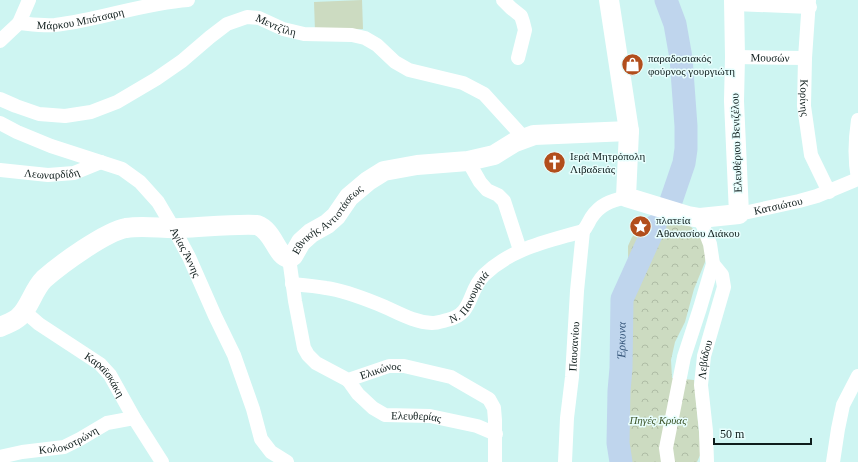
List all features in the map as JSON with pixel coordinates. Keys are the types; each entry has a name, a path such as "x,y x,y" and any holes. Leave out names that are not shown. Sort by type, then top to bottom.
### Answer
{"main road":[{"path":"609,0 629,131 626,197"},
{"name":"Ελευθέριου Βενιζέλου","path":"734,2 734,101 739,214"},
{"name":"Εθνικής Αντιστάσεως","path":"0,327 18,318 43,280 72,257 106,236 125,228 146,226 174,228 257,225 263,227 278,246 280,253 285,258 289,258 293,256 301,242 311,233 327,224 336,216 349,197 368,181 384,171 416,165 468,161 494,155 515,142 534,135 629,131"},
{"name":"Κατσιώτου","path":"626,197 688,216 700,218 712,218 739,214"}],"street":[{"path":"0,41 19,24 29,0"},
{"name":"Μάρκου Μπότσαρη","path":"19,24 54,25 82,21 154,5 188,0"},
{"path":"503,0 521,16 524,22 525,30 518,58"},
{"path":"734,2 809,4"},
{"name":"Κορίνης","path":"809,4 805,58 804,106 811,155 829,192"},
{"name":"Μεντζίλη","path":"0,99 39,114 65,116 91,112 117,102 156,79 182,61 227,24 247,17 259,18 283,29 304,34 352,34 365,38 377,45 395,62 409,70 463,83 484,94 524,138"},
{"name":"Μουσών","path":"735,57 805,58"},
{"path":"858,120 855,142 855,163 858,179"},
{"name":"Αγίας Άννης","path":"0,123 16,132 51,146 122,169 140,182 158,202 189,257 234,355 253,409 261,439 271,452 287,462"},
{"path":"468,161 480,182 488,190 498,195 504,201 520,250"},
{"name":"Λεωναρδίδη","path":"0,170 48,175 74,173 101,162"},
{"name":"Κατσιώτου","path":"739,214 799,201 829,192 858,179"},
{"path":"583,231 587,227 597,209 609,202 626,197"},
{"name":"Λεβάδου","path":"667,455 684,357 713,264 710,244 700,218"},
{"name":"Ν. Πανουργιά","path":"292,284 327,288 379,304 402,316 433,323 450,319 462,314 467,308 473,290 483,276 506,258 520,250 583,231"},
{"name":"Παυσανίου","path":"565,462 567,418 572,377 577,291 583,231"},
{"name":"Ελικώνος","path":"289,258 292,284 304,348 308,356 316,363 348,380 395,365 452,377 489,399 494,408 496,434 495,462"},
{"name":"Λεβάδου","path":"707,462 706,431 701,385 704,356 724,287 722,274 713,264"},
{"name":"Καραϊσκάκη","path":"24,311 39,324 100,364 110,375 134,418 162,462"},
{"path":"833,462 843,405 858,376"},
{"name":"Ελευθερίας","path":"348,380 358,394 373,408 385,415 430,416 477,426 496,434"},
{"name":"Κολοκοτρώνη","path":"0,457 22,452 64,447 107,423 134,418"}],"green space":[{"path":"362,0 363,29 315,31 314,2"},
{"name":"Πηγές Κρύας","path":"667,219 690,226 708,243 705,262 694,289 685,322 675,342 671,360 672,378 694,380 701,453 697,462 617,462 615,445 616,412 630,318 628,246 632,237 637,232"}],"waterway":[{"name":"Έρκυνα","path":"666,0 675,24 681,58 686,126 686,149 684,163 671,201"},
{"name":"Έρκυνα","path":"621,462 618,443 622,299 655,226"}],"place":[{"name":"παραδοσιακός φούρνος γουργιώτη","path":"632,64"},
{"name":"Ιερά Μητρόπολη Λιβαδειάς","path":"555,162"},
{"name":"πλατεία Αθανασίου Διάκου","path":"641,226"}]}
